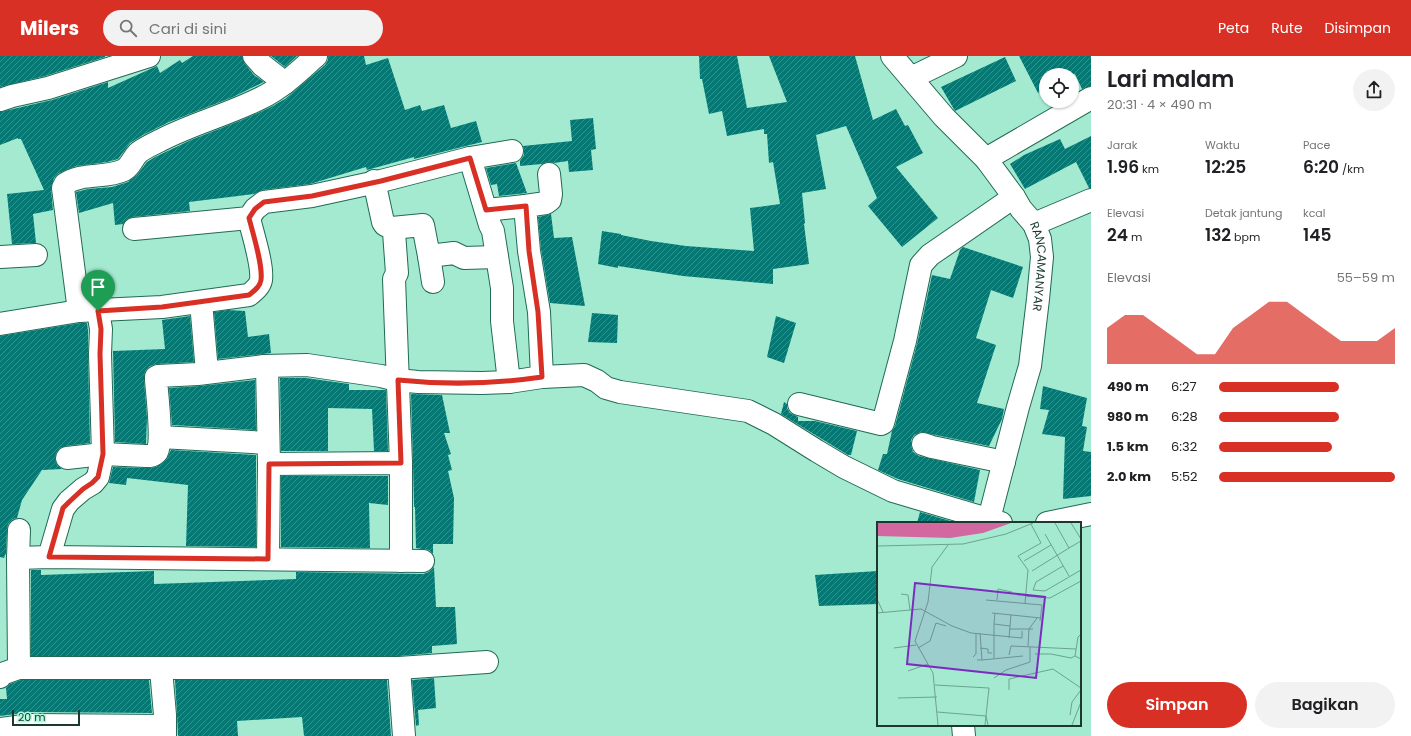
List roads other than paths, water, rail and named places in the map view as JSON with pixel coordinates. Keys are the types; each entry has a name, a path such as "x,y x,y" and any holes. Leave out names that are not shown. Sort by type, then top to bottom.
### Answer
{"street":[{"path":"0,100 48,88 149,56"},
{"path":"254,56 286,83"},
{"path":"49,557 63,508 98,477 103,454 100,354 101,329 89,311 63,188 65,184 75,178 113,174 125,169 138,152 160,140 264,97 286,83 316,56"},
{"name":"RANCAMANYAR","path":"892,56 944,117 986,159 1021,209 1034,224 1040,239 1042,257 1030,366 998,479 993,522"},
{"path":"911,78 956,56"},
{"path":"986,159 1091,98"},
{"path":"0,324 89,311 162,307 249,295 257,288 261,280 260,268 249,218 255,209 264,202 312,196 470,158 512,151"},
{"path":"470,158 493,231 502,288 502,321 509,382"},
{"path":"486,210 546,203 550,200 551,194 549,174"},
{"path":"374,182 385,225 392,228 423,225 433,282"},
{"path":"799,404 881,424 883,423 905,342 921,265 930,255 1014,197"},
{"path":"1034,224 1091,200"},
{"path":"526,206 529,251 538,312 542,377"},
{"path":"134,229 249,218"},
{"path":"18,558 49,557 412,561 401,463 394,279 397,273 392,228"},
{"path":"429,256 454,253 464,258 497,257"},
{"path":"0,257 36,255"},
{"path":"201,302 207,372"},
{"path":"67,458 103,454 152,456 157,451 160,437 156,377 267,366 307,365 398,380 434,383 509,382 542,377 584,374 606,388 620,392 748,411 774,424 844,467 893,491 993,522"},
{"path":"267,366 268,559"},
{"path":"160,437 268,453 401,463"},
{"path":"923,444 1004,462"},
{"path":"1052,522 1091,514"},
{"path":"19,530 10,673 160,669 399,668 487,662"},
{"path":"399,668 404,736"},
{"path":"0,729 31,725 165,731 160,669"},
{"path":"963,726 964,736"}]}
